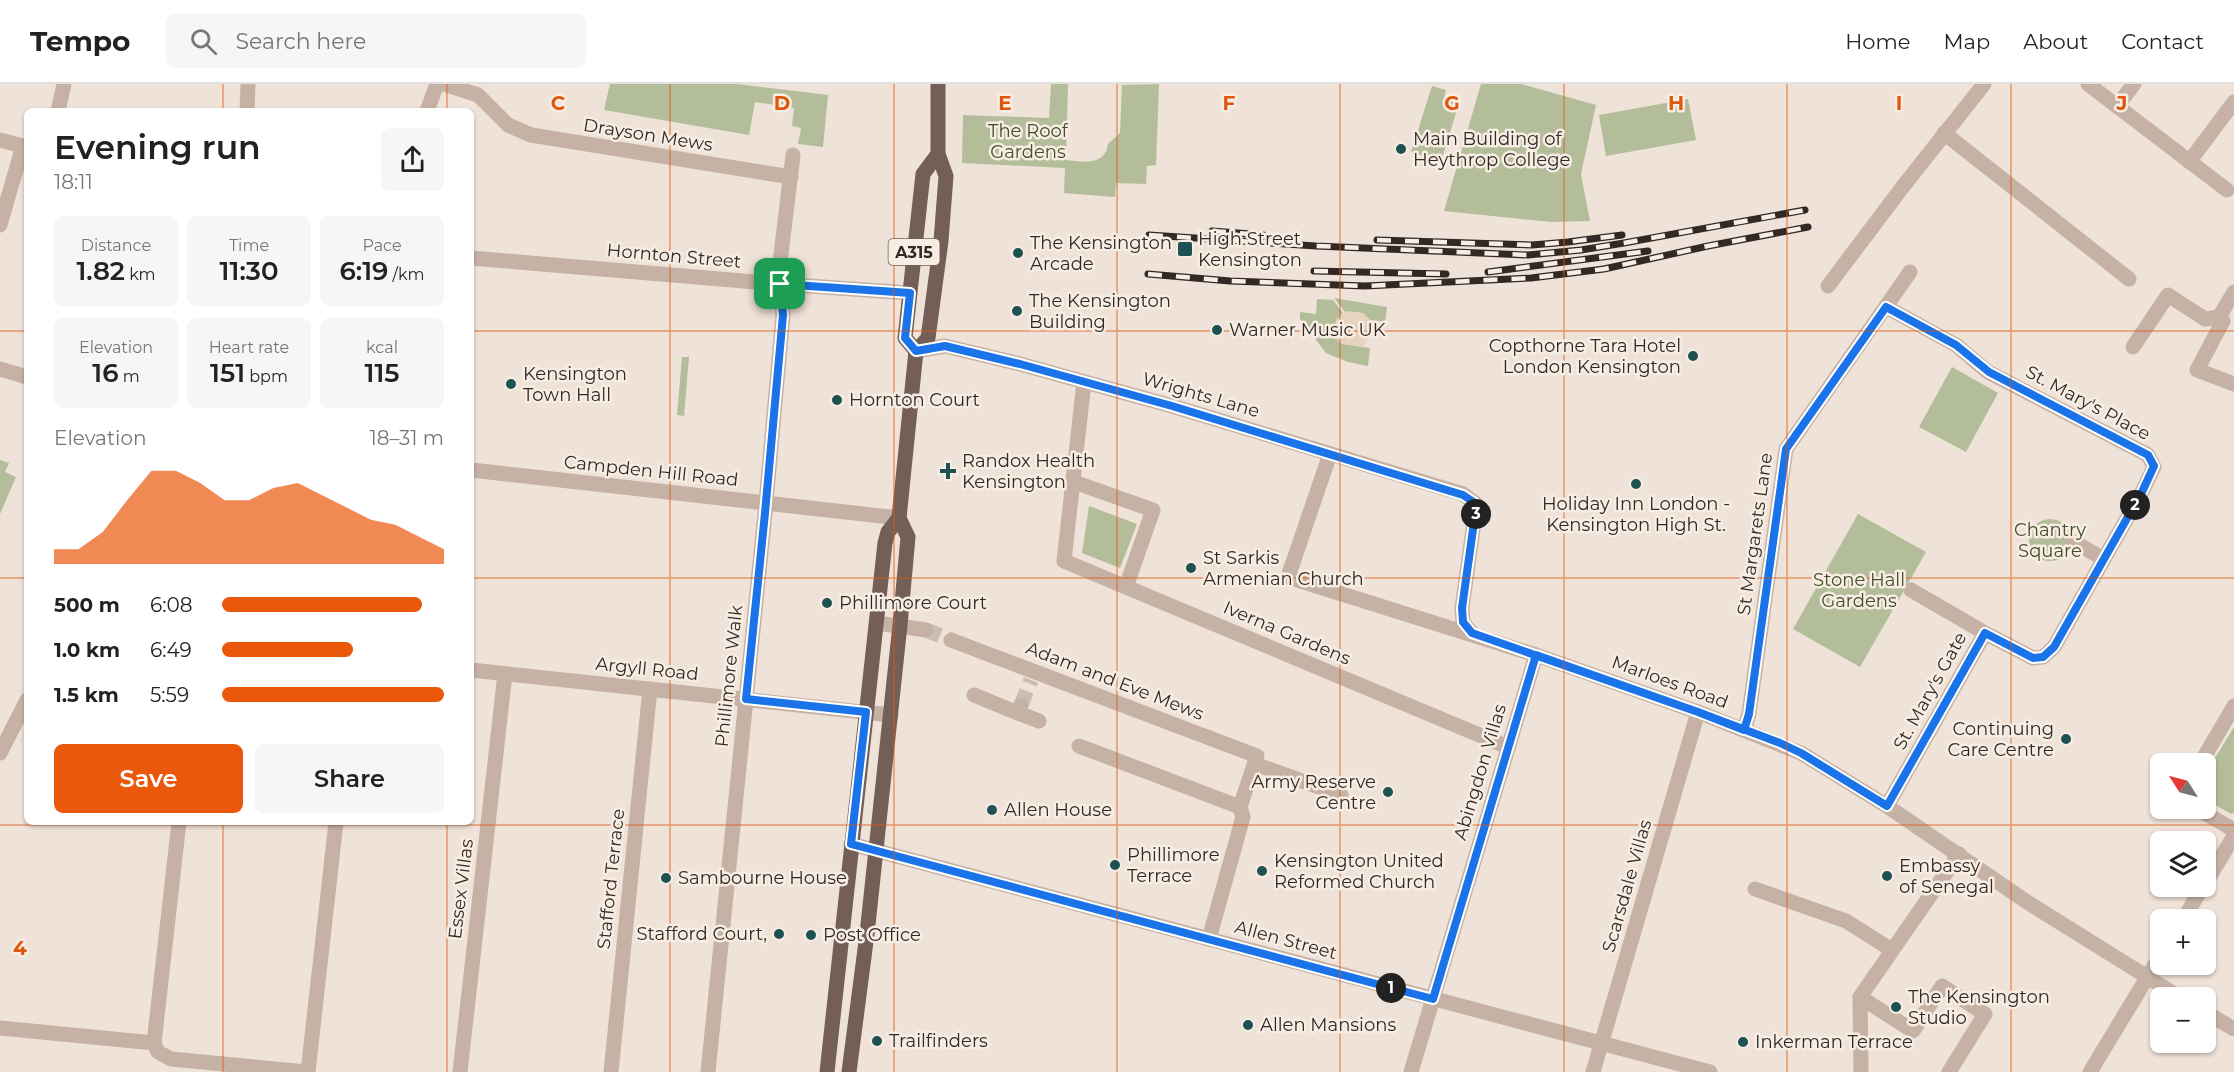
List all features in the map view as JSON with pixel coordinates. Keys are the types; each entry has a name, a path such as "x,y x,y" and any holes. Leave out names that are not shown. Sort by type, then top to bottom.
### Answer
{"main road":[{"name":"A315","path":"849,1072 900,625 908,537 899,518 916,351 928,338 941,241 946,176 938,154 938,84"},
{"name":"A315","path":"916,351 905,338 923,174 938,154"},
{"name":"A315","path":"827,1072 885,543 888,532 899,518"}],"street":[{"path":"59,108 64,84"},
{"path":"247,108 248,84"},
{"path":"428,108 437,84"},
{"name":"Drayson Mews","path":"444,84 478,95 508,125 531,135 790,177"},
{"path":"1828,286 1984,84"},
{"path":"2088,84 2227,190"},
{"path":"2117,106 2133,84"},
{"path":"2189,162 2234,102"},
{"path":"1944,134 2129,279"},
{"path":"0,140 24,146"},
{"path":"0,225 24,149"},
{"name":"Phillimore Walk","path":"708,1072 766,503 783,315 779,271 793,155"},
{"name":"Hornton Street","path":"474,258 910,293"},
{"name":"St Margarets Lane","path":"1744,730 1749,714 1786,449 1910,272"},
{"path":"2234,292 2225,322 2197,370 2234,384"},
{"path":"2133,347 2168,296 2205,319 2225,322"},
{"name":"St. Mary's Place","path":"1886,307 1956,345 1989,372 2151,459 2154,466 2153,471 2054,647"},
{"name":"Wrights Lane","path":"916,351 945,346 1172,406 1454,490 1475,503 1476,514 1462,613 1463,622 1472,633"},
{"path":"0,369 24,376"},
{"path":"1084,382 1074,482 1153,510 1126,587"},
{"name":"Marloes Road","path":"1330,454 1288,577 1472,633 1698,712 1801,753 1887,806 2027,902 2163,987"},
{"name":"Campden Hill Road","path":"474,470 899,518"},
{"name":"Iverna Gardens","path":"1074,482 1064,561 1508,747"},
{"path":"2074,542 2104,559"},
{"path":"1911,590 1985,633"},
{"path":"877,623 926,630"},
{"name":"St. Mary's Gate","path":"1887,806 1985,633 2033,658 2043,657 2054,647"},
{"name":"Adam and Eve Mews","path":"951,640 1032,675 1257,756 1255,764 1341,795"},
{"name":"Abingdon Villas","path":"1411,1072 1536,655"},
{"name":"Argyll Road","path":"474,670 891,715"},
{"name":"Essex Villas","path":"460,1072 505,674"},
{"name":"Stafford Terrace","path":"610,1072 650,689"},
{"path":"974,696 1020,709 1039,721"},
{"path":"0,753 24,706"},
{"path":"2206,753 2234,706"},
{"name":"Scarsdale Villas","path":"1593,1072 1698,712"},
{"path":"1079,746 1240,807"},
{"path":"1209,939 1243,817 1240,807 1255,764"},
{"path":"2215,819 2234,830"},
{"path":"179,825 154,1043 158,1052 171,1059 308,1072 336,825"},
{"path":"2216,865 2234,836"},
{"name":"Allen Street","path":"851,844 1710,1072"},
{"path":"1861,1072 1860,997 1959,854"},
{"path":"1755,889 1846,921 1892,950"},
{"path":"2090,1072 2150,972"},
{"path":"1860,997 1913,1031 1942,986 1984,1014 1949,1072"},
{"path":"2216,1018 2234,1029"},
{"path":"0,1028 154,1043"}],"green space":[{"path":"610,84 736,84 828,95 823,147 798,144 801,128 792,126 794,108 755,102 749,135 604,110"},
{"name":"The Roof Gardens","path":"1051,84 1068,84 1066,160 1086,162 1103,156 1108,144 1120,133 1122,85 1159,84 1156,165 1147,166 1146,184 1116,183 1115,197 1064,193 1065,168 962,163 963,115 1049,118"},
{"path":"1481,84 1521,84 1596,105 1581,174 1590,221 1551,222 1444,211"},
{"path":"1432,86 1446,90 1444,99 1459,103 1441,162 1411,152"},
{"path":"1688,99 1696,140 1606,156 1599,115"},
{"path":"1334,298 1387,307 1385,322 1370,320 1363,313 1345,312"},
{"path":"1317,299 1333,300 1343,313 1336,320 1342,344 1370,348 1368,366 1348,362 1326,353 1300,319 1300,312 1316,314"},
{"path":"682,357 689,357 684,416 677,415"},
{"path":"1952,367 1998,393 1966,452 1919,427"},
{"path":"0,460 9,463 5,472 16,477 0,514"},
{"path":"1089,506 1137,524 1120,568 1082,553"},
{"name":"Stone Hall Gardens","path":"1858,514 1926,552 1860,667 1793,629"},
{"name":"Chantry Square","path":"2050,519 2065,525 2071,540 2065,555 2050,561 2035,555 2029,540 2035,525"},
{"path":"2234,727 2234,812 2231,814 2216,805 2216,756"}],"shaded area":[{"path":"1347,311 1363,313 1370,320 1370,336 1362,347 1342,344 1334,337 1336,320"}],"tunnel":[{"path":"926,630 951,640"},
{"path":"1021,705 1031,680"}],"railway":[{"path":"1149,235 1316,246 1528,255 1581,250 1805,210"},
{"path":"1148,274 1230,281 1365,286 1531,278 1604,269 1808,227"},
{"path":"1212,231 1263,235"},
{"path":"1377,240 1532,245 1622,235"},
{"path":"1488,272 1648,251"},
{"path":"1314,271 1446,274"}],"place":[{"name":"Main Building of Heythrop College","path":"1401,149"},
{"name":"High Street Kensington","path":"1185,249"},
{"name":"The Kensington Arcade","path":"1018,253"},
{"name":"The Kensington Building","path":"1017,311"},
{"name":"Warner Music UK","path":"1217,330"},
{"name":"Copthorne Tara Hotel London Kensington","path":"1693,356"},
{"name":"Kensington Town Hall","path":"511,384"},
{"name":"Hornton Court","path":"837,400"},
{"name":"Randox Health Kensington","path":"948,471"},
{"name":"Holiday Inn London - Kensington High St.","path":"1636,484"},
{"name":"St Sarkis Armenian Church","path":"1191,568"},
{"name":"Phillimore Court","path":"827,603"},
{"name":"Continuing Care Centre","path":"2066,739"},
{"name":"Army Reserve Centre","path":"1388,792"},
{"name":"Allen House","path":"992,810"},
{"name":"Phillimore Terrace","path":"1115,865"},
{"name":"Kensington United Reformed Church","path":"1262,871"},
{"name":"Embassy of Senegal","path":"1887,876"},
{"name":"Sambourne House","path":"666,878"},
{"name":"Stafford Court,","path":"779,934"},
{"name":"Post Office","path":"811,935"},
{"name":"The Kensington Studio","path":"1896,1007"},
{"name":"Allen Mansions","path":"1248,1025"},
{"name":"Trailfinders","path":"877,1041"},
{"name":"Inkerman Terrace","path":"1743,1042"}],"route":[{"path":"780,284 783,315 746,699 866,712 851,844 1433,999 1536,655 1780,743 1801,753 1887,806 1985,633 2033,658 2043,657 2054,647 2142,492 2154,466 2148,455 1989,372 1956,345 1886,307 1786,449 1749,714 1744,730 1617,683 1536,655 1472,633 1463,622 1462,608 1476,508 1475,503 1454,490 1172,406 1020,364 945,346 916,351 905,338 910,293 780,284"}]}
